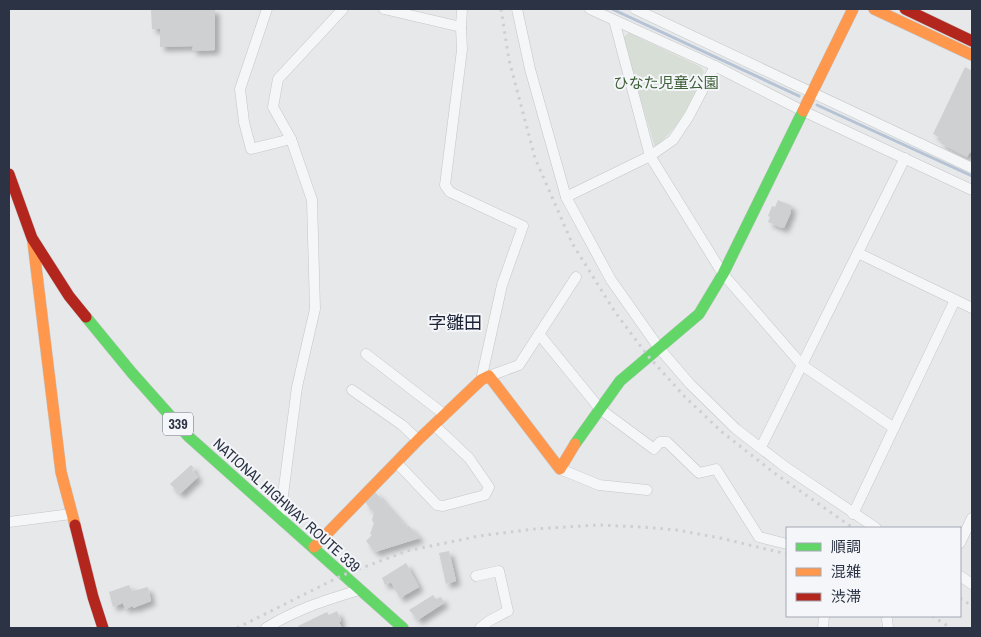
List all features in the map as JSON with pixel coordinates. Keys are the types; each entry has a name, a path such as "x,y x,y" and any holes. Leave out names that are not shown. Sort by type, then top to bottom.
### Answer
{"main road":[{"path":"314,547 418,440 485,378 560,469 580,435 620,381 699,314 723,274 853,9"},
{"path":"874,9 972,55"},
{"path":"905,9 972,41"},
{"name":"NATIONAL HIGHWAY ROUTE 339","path":"9,174 32,238 69,296 145,387 189,437 314,547 358,590 403,628"},
{"path":"32,238 60,472 93,598 104,628"}],"street":[{"path":"268,9 240,89 244,122 251,149 291,139"},
{"path":"280,518 297,388 315,309 312,200 291,139 273,107 278,79 343,9"},
{"path":"384,9 461,26"},
{"path":"462,9 462,50 445,185 450,192 523,226 502,286 485,378"},
{"path":"517,9 530,69 566,197 611,280 659,348 736,429 784,466 874,527"},
{"path":"590,9 715,66 972,190"},
{"path":"635,9 972,168"},
{"path":"614,20 650,156 723,274 802,365 894,428"},
{"path":"566,197 650,156 674,140 715,66"},
{"path":"761,447 905,158"},
{"path":"858,253 972,308"},
{"path":"485,378 519,365 576,277"},
{"path":"853,514 955,300"},
{"path":"539,334 600,409 654,449 660,442 667,442 700,473 716,469 759,537 786,544"},
{"path":"366,354 445,415"},
{"path":"352,390 402,424 418,440"},
{"path":"396,462 437,505 444,506 485,495 489,487 469,458 434,425"},
{"path":"560,469 599,485 647,490"},
{"path":"9,522 71,514"},
{"path":"961,541 972,518"},
{"path":"476,576 499,571 508,611 480,628"},
{"path":"961,577 972,584"},
{"path":"266,628 289,614 358,590"}],"green space":[{"name":"ひなた児童公園","path":"629,33 701,67 704,72 679,122 655,147 622,38"}],"building":[{"path":"151,9 215,9 215,50 192,51 193,46 160,47 160,29 152,29"},
{"path":"965,67 972,71 972,153 970,152 967,157 940,143 942,139 933,134"},
{"path":"778,200 792,206 784,228 768,222 772,206 775,207"},
{"path":"191,465 194,468 192,470 198,477 180,494 170,484"},
{"path":"375,492 406,527 409,526 420,538 375,552 366,541 372,535 370,534 374,523 372,520 374,513 365,502"},
{"path":"449,551 456,581 446,584 439,553"},
{"path":"406,563 419,587 400,598 391,582 385,585 382,578"},
{"path":"129,585 132,591 148,587 151,601 133,608 133,606 125,609 123,603 113,607 109,592"},
{"path":"433,595 436,599 441,597 444,603 418,620 409,610"},
{"path":"337,611 342,628 299,628 298,626 327,612 329,615"}],"waterway":[{"path":"612,9 799,96"},
{"path":"817,105 972,176"}],"railway":[{"path":"501,9 509,60 535,158 572,243 615,312 648,356 685,397 722,432 773,472 852,527"},
{"path":"237,628 343,575 407,551 479,536 534,529 598,525 642,527 677,530 786,554"},
{"path":"961,599 972,606"},
{"path":"934,617 951,628"}],"traffic: fast":[{"path":"575,444 620,381 699,314 723,274 803,111"},
{"path":"86,317 132,373 189,437 403,628"}],"traffic: slow":[{"path":"803,111 853,9"},
{"path":"874,9 972,55"},
{"path":"33,242 61,472 75,525"},
{"path":"314,547 418,440 481,380 489,376 560,469 575,444"}],"traffic: jam":[{"path":"905,9 972,41"},
{"path":"9,174 32,238 69,296 86,317"},
{"path":"75,525 93,597 103,628"}],"district":[{"name":"字雛田","path":"455,322"}]}
